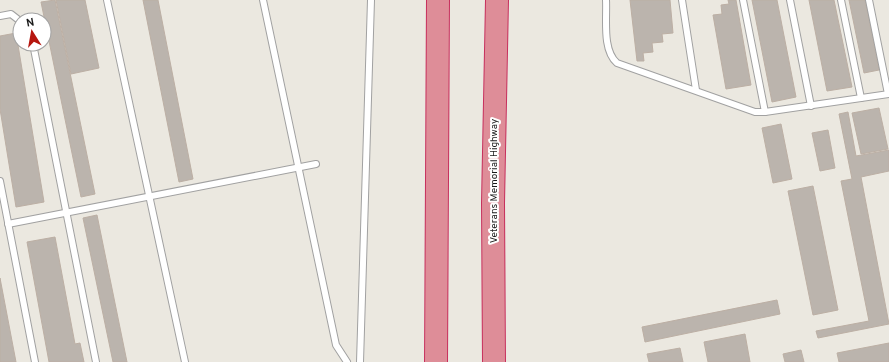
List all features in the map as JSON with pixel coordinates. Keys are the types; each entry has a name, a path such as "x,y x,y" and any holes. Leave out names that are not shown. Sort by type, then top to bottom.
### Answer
{"highway":[{"path":"436,362 438,0"},
{"name":"Veterans Memorial Highway","path":"494,362 493,203 497,0"}],"lane":[{"path":"107,0 185,362"},
{"path":"263,0 300,167 336,345 347,362"},
{"path":"360,362 371,0"},
{"path":"606,0 608,46 611,58 617,63 755,112 811,106 889,94 869,0"},
{"path":"682,0 696,90"},
{"path":"743,0 765,112"},
{"path":"790,0 811,106"},
{"path":"841,0 861,98"},
{"path":"0,16 12,15"},
{"path":"35,52 96,362"},
{"path":"8,224 316,164"},
{"path":"0,181 35,362"}],"building":[{"path":"55,0 95,194 81,197 51,52 52,12 43,12 41,2"},
{"path":"56,0 85,0 99,68 71,74"},
{"path":"143,0 158,0 193,179 179,182"},
{"path":"630,0 670,0 673,33 662,34 663,42 652,43 653,52 643,53 644,61 637,61"},
{"path":"728,0 736,0 751,85 726,89 713,15 722,14 721,5 729,4"},
{"path":"752,0 777,0 796,97 772,102"},
{"path":"809,0 834,0 852,87 827,91"},
{"path":"849,0 865,0 879,70 864,73"},
{"path":"12,34 12,52 19,52 44,202 16,207 0,109 0,36"},
{"path":"879,108 888,149 861,154 852,113"},
{"path":"848,112 856,156 889,150 889,171 861,177 889,324 818,338 816,331 869,321 841,181 852,179 839,114"},
{"path":"781,124 792,179 773,183 762,128"},
{"path":"828,130 835,168 820,171 812,133"},
{"path":"813,186 838,310 813,315 788,191"},
{"path":"97,215 127,362 113,362 83,218"},
{"path":"55,237 75,344 80,343 84,362 49,362 27,242"},
{"path":"0,278 16,362 0,362"},
{"path":"777,300 780,314 645,342 642,327"},
{"path":"745,334 750,362 708,362 704,342"},
{"path":"889,343 889,362 839,362 837,353"},
{"path":"680,348 683,362 649,362 647,354"},
{"path":"801,350 804,362 785,362 783,354"}]}
